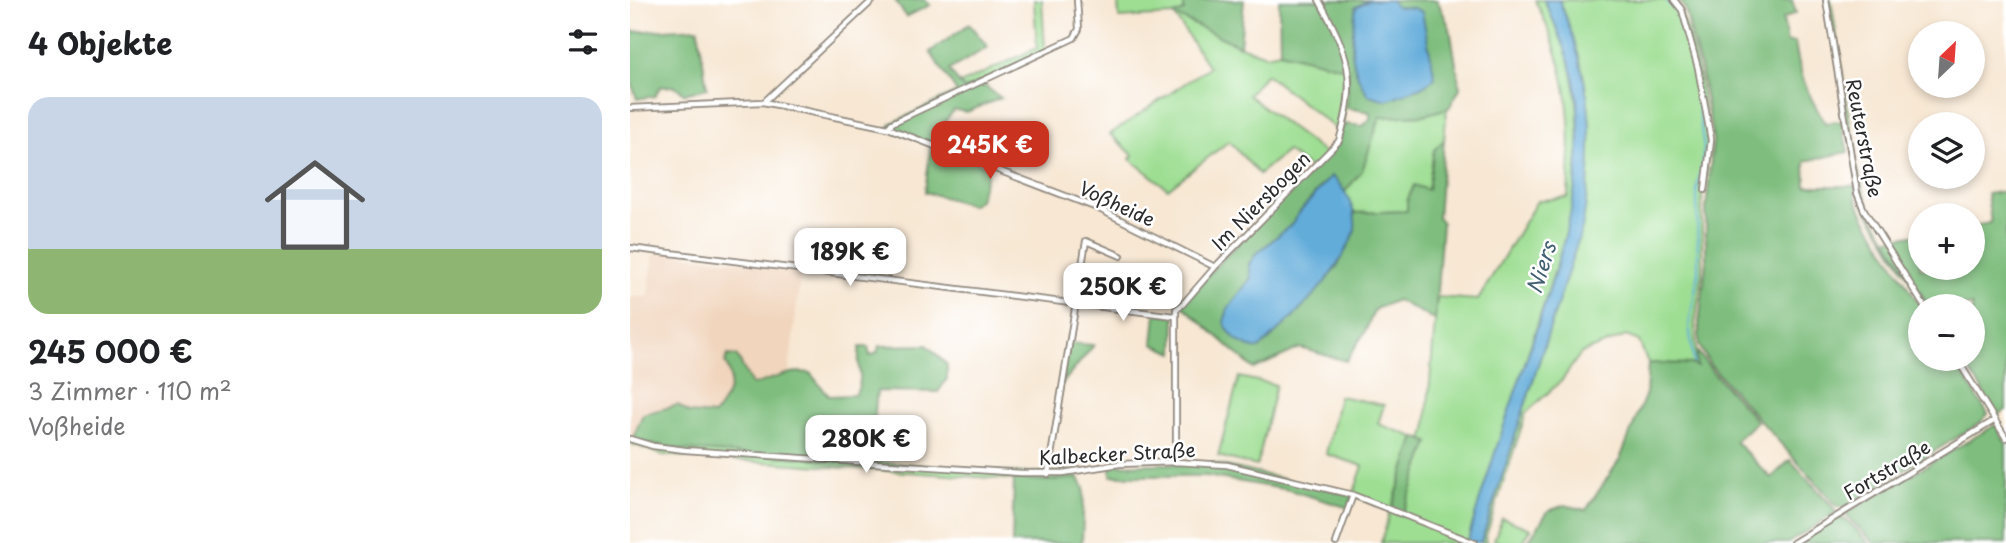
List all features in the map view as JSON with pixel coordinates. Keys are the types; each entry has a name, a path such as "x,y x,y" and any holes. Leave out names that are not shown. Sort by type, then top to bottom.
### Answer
{"street":[{"path":"763,102 873,0"},
{"path":"888,128 892,123 1074,38 1079,29 1077,0"},
{"name":"Im Niersbogen","path":"1175,316 1176,310 1214,267 1339,141 1346,117 1349,69 1339,37 1319,0"},
{"path":"1674,0 1682,10 1698,68 1712,140 1705,190"},
{"name":"Reuterstraße","path":"1826,0 1857,193 1864,210 1916,294"},
{"name":"Voßheide","path":"630,108 763,102 888,128 1097,208 1214,267"},
{"path":"1048,474 1086,241 1121,257"},
{"path":"630,248 1175,316 1176,462"},
{"path":"1964,371 2006,438"},
{"name":"Fortstraße","path":"1793,543 1995,420"},
{"name":"Kalbecker Straße","path":"630,439 653,446 685,450 1048,474 1119,464 1176,462 1227,465 1353,495"},
{"path":"1336,543 1353,495 1475,543"}],"shaded area":[{"path":"654,251 801,269 779,457 630,439 630,297 648,297"}],"green space":[{"path":"895,0 925,0 930,5 906,17"},
{"path":"1034,0 1042,0 1045,51 964,89 960,84 1037,48"},
{"path":"1118,0 1206,0 1184,2 1184,11 1175,15 1240,46 1266,55 1280,52 1349,69 1350,80 1341,133 1266,74 1248,95 1327,155 1312,170 1287,151 1259,174 1229,141 1168,189 1130,159 1133,155 1110,134 1209,67 1174,15 1119,18"},
{"path":"1244,0 1240,46 1174,15 1184,11 1184,2"},
{"path":"1279,0 1369,0 1356,7 1413,8 1396,7 1391,0 1437,0 1450,28 1460,88 1449,108 1424,115 1380,117 1362,171 1344,193 1338,182 1323,184 1293,224 1256,254 1249,264 1251,278 1228,309 1259,349 1294,316 1337,267 1355,231 1354,213 1407,211 1407,201 1414,185 1428,190 1434,150 1444,140 1438,218 1442,223 1435,320 1397,300 1375,309 1365,332 1346,361 1300,348 1254,369 1182,305 1215,267 1336,146 1344,124 1363,126 1370,119 1370,112 1347,108 1349,69 1280,52"},
{"path":"1535,0 1544,0 1554,22 1571,67 1575,89 1578,158 1569,226 1467,543 1381,543 1390,511 1353,495 1363,466 1326,454 1339,396 1384,405 1378,424 1415,437 1391,510 1429,442 1423,440 1437,297 1478,300 1537,201 1568,197 1570,144 1566,96 1556,49"},
{"path":"1559,0 1672,0 1687,31 1698,71 1709,149 1702,188 1702,275 1695,324 1697,367 1691,364 1648,363 1639,341 1626,336 1581,353 1562,380 1526,413 1485,539 1487,543 1481,542 1582,228 1587,197 1590,167 1589,112 1579,58"},
{"path":"1678,0 1792,0 1796,13 1783,19 1787,43 1795,42 1805,84 1825,123 1841,121 1848,152 1805,161 1806,186 1854,186 1865,218 1912,294 1908,294 1908,371 1961,371 1988,414 1980,423 1843,508 1837,506 1710,365 1699,345 1706,263 1706,209 1713,140 1700,67 1685,9"},
{"path":"1828,0 1831,0 1854,148 1848,130"},
{"path":"969,24 988,47 949,70 964,89 979,82 1001,98 967,112 954,110 932,144 989,167 979,200 971,205 925,192 931,144 888,128 892,123 957,92 930,52"},
{"path":"698,28 707,88 685,94 675,86 660,87 655,96 637,99 630,79 630,32"},
{"path":"1447,108 1444,140 1434,150 1428,190 1407,211 1354,213 1344,193 1351,184 1380,117 1424,115"},
{"path":"1856,163 1870,212 1908,277 1864,205"},
{"path":"2006,191 2006,410 1998,415 1970,371 1985,371 1985,294 1921,294 1913,280 1985,280 1985,224 1991,223 1987,194"},
{"path":"1908,236 1908,272 1887,239"},
{"path":"1910,280 1921,294 1919,294"},
{"path":"1156,313 1175,316 1174,353 1153,344"},
{"path":"1068,343 1094,345 1062,384"},
{"path":"927,345 947,365 947,379 938,392 877,391 870,463 685,450 632,440 643,414 678,405 689,413 714,415 729,390 729,370 725,362 728,355 737,356 752,385 802,372 810,373 829,396 855,395 860,383 860,347 868,347 870,356 877,353 879,346"},
{"path":"1698,352 1757,421 1735,441 1771,478 1790,460 1835,509 1835,513 1788,543 1527,543 1548,511 1565,505 1586,510 1620,459 1646,393 1648,363 1691,364 1697,367"},
{"path":"1239,377 1276,385 1257,466 1218,456"},
{"path":"1995,425 2006,443 2006,543 1874,543 1845,514"},
{"path":"1415,437 1429,442 1402,515 1391,511"},
{"path":"632,440 648,445 1021,473 1077,471 1079,478 1035,481 663,455 632,444"},
{"path":"1213,463 1353,495 1349,508 1289,490 1206,476 1111,476 1111,465"},
{"path":"1079,478 1084,488 1082,543 1012,543 1014,479 1048,481"},
{"path":"1840,517 1850,523 1869,543 1799,543"},
{"path":"1502,518 1531,529 1522,543 1502,543 1494,540"}],"water":[{"path":"1369,0 1391,0 1396,7 1413,8 1422,12 1435,78 1421,87 1387,100 1368,95 1357,73 1352,42 1356,7"},
{"path":"1544,0 1559,0 1579,58 1585,85 1590,139 1587,197 1582,228 1481,542 1467,543 1556,269 1577,176 1578,112 1574,80 1565,49"},
{"path":"1331,176 1341,186 1352,207 1355,228 1351,241 1329,277 1295,314 1259,349 1247,346 1233,337 1224,322 1228,309 1251,278 1249,264 1256,254 1292,224"}],"waterway":[{"path":"1666,0 1676,11"},
{"path":"1678,18 1693,68 1704,149 1702,161"},
{"path":"1694,363 1689,325 1698,274 1697,188 1702,165"}],"water label":[{"name":"Niers","path":"1542,268"}]}
